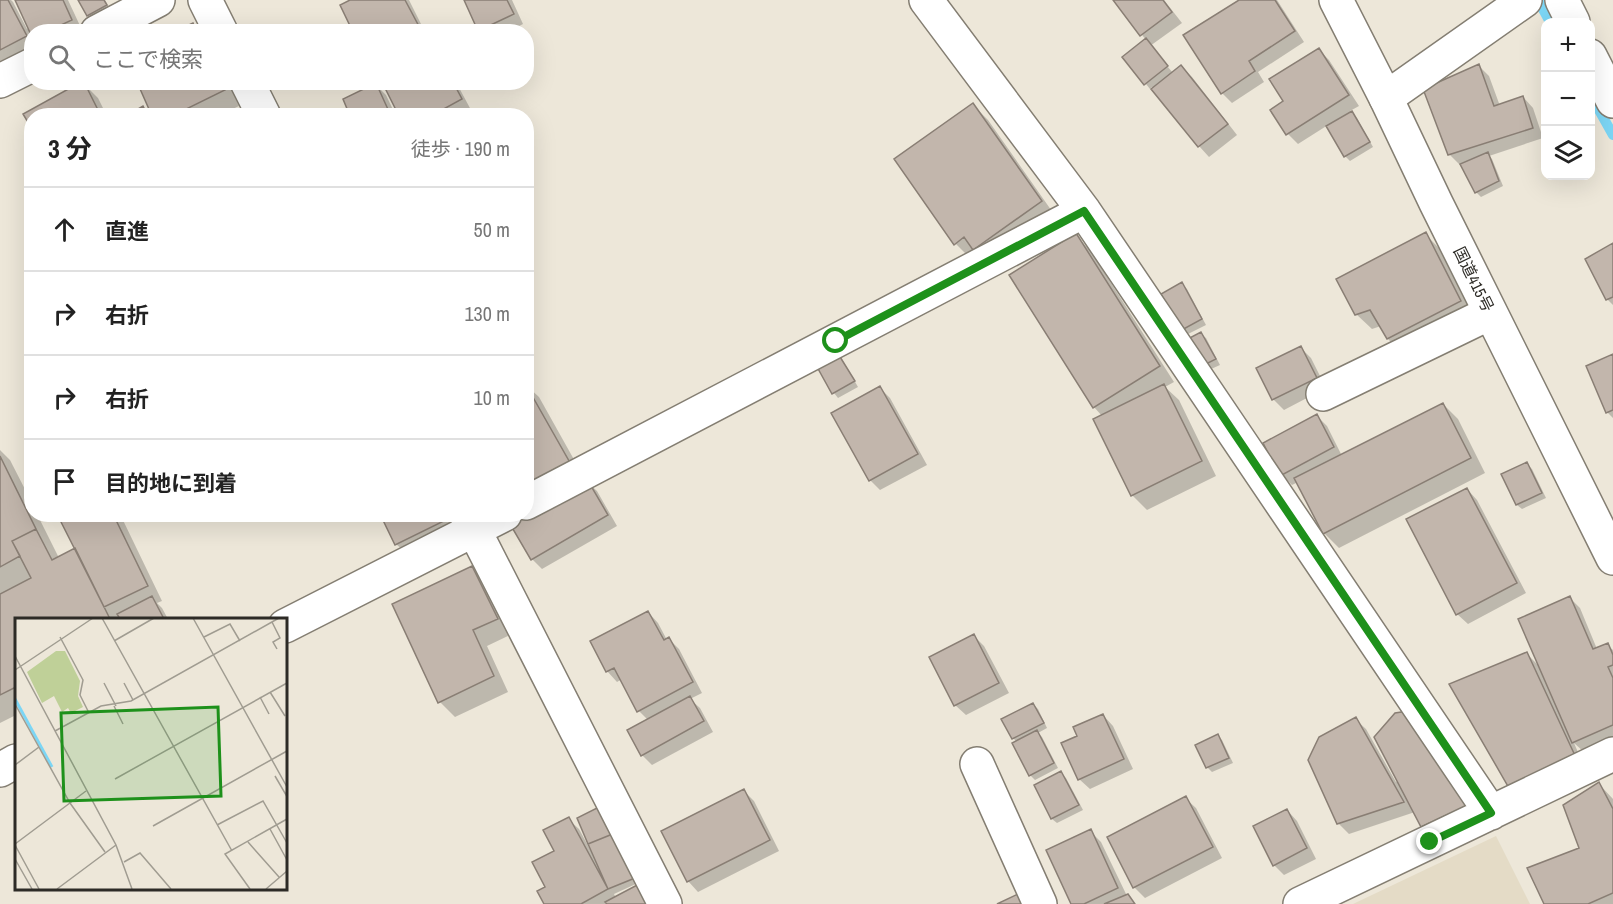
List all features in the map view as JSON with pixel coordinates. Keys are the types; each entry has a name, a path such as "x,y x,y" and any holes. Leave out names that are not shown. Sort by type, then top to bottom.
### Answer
{"main road":[{"path":"112,24 158,0"},
{"path":"205,0 217,24"},
{"path":"927,0 1084,211 1491,813"},
{"name":"国道415号","path":"1335,0 1386,98 1613,558"},
{"path":"1386,98 1525,0"},
{"path":"1562,0 1571,18"},
{"path":"1595,66 1613,101"},
{"path":"0,81 24,69"},
{"path":"251,90 260,108"},
{"path":"534,499 1084,211"},
{"path":"1323,393 1491,313"},
{"path":"286,625 470,523 665,904"},
{"path":"1314,901 1613,754"},
{"path":"0,770 15,762"},
{"path":"977,764 1040,904"}],"shaded area":[{"path":"1496,836 1530,904 1353,904"}],"building":[{"path":"0,0 8,0 24,30 24,38 0,50"},
{"path":"15,0 63,0 72,20 63,24 26,24"},
{"path":"78,0 104,0 107,5 87,16"},
{"path":"350,0 405,0 418,24 349,24 340,5"},
{"path":"464,0 507,0 514,14 493,24 475,24"},
{"path":"1113,0 1163,0 1172,12 1140,36"},
{"path":"1239,0 1275,0 1295,31 1249,61 1255,71 1221,94 1183,35"},
{"path":"1146,38 1168,66 1144,85 1122,57"},
{"path":"1319,48 1349,95 1286,135 1270,110 1283,101 1269,79"},
{"path":"1479,64 1494,106 1523,96 1533,128 1448,155 1423,89"},
{"path":"1181,65 1228,124 1198,147 1151,89"},
{"path":"66,90 88,90 97,108 34,108"},
{"path":"141,90 225,90 188,108 148,108"},
{"path":"362,90 379,90 387,108 347,108 343,99"},
{"path":"386,90 457,90 462,99 446,108 395,108"},
{"path":"973,103 1042,201 973,250 964,237 954,245 894,159"},
{"path":"1352,111 1370,142 1344,157 1326,126"},
{"path":"1488,152 1499,181 1475,193 1460,164"},
{"path":"1426,232 1461,301 1387,339 1370,310 1355,315 1336,279"},
{"path":"1076,233 1160,366 1093,408 1009,275"},
{"path":"1613,243 1613,297 1606,300 1585,259"},
{"path":"1182,282 1202,319 1180,331 1161,294"},
{"path":"1201,332 1216,359 1194,370 1180,343"},
{"path":"1301,346 1317,378 1272,400 1256,368"},
{"path":"837,352 855,381 832,394 816,365"},
{"path":"1613,354 1613,410 1606,413 1586,366"},
{"path":"1164,384 1202,461 1131,496 1093,419"},
{"path":"880,386 918,454 869,481 831,413"},
{"path":"534,399 573,468 534,489"},
{"path":"1443,403 1471,458 1323,534 1294,478"},
{"path":"1317,414 1334,447 1280,476 1263,443"},
{"path":"0,456 24,505 24,522 33,522 36,529 12,541 20,556 0,567"},
{"path":"1527,462 1542,493 1516,505 1501,474"},
{"path":"587,479 608,515 531,560 510,524 534,522 534,510"},
{"path":"1467,488 1517,583 1456,615 1406,519"},
{"path":"61,522 117,522 148,586 104,607"},
{"path":"384,522 442,522 395,545"},
{"path":"36,529 52,560 75,548 110,618 15,618 15,688 0,695 0,594 31,578 12,541"},
{"path":"472,566 498,619 473,630 494,676 438,703 392,604"},
{"path":"152,596 163,618 119,618 117,614"},
{"path":"1570,596 1593,649 1608,643 1613,655 1613,665 1608,667 1613,678 1613,725 1572,743 1518,619"},
{"path":"648,611 664,640 669,637 693,682 637,712 614,668 606,672 590,641"},
{"path":"974,634 999,683 954,706 929,657"},
{"path":"1527,652 1578,762 1509,788 1449,684"},
{"path":"690,696 704,721 641,756 627,730"},
{"path":"1033,703 1044,723 1012,739 1001,719"},
{"path":"1421,709 1473,803 1421,827 1374,737 1395,713"},
{"path":"1103,714 1124,759 1078,780 1061,743 1077,736 1073,727"},
{"path":"1356,717 1404,802 1337,824 1308,760 1319,737"},
{"path":"1037,730 1054,763 1029,776 1012,743"},
{"path":"1218,734 1229,758 1206,768 1195,745"},
{"path":"1061,771 1079,805 1051,819 1034,785"},
{"path":"1599,782 1613,809 1613,893 1588,904 1544,904 1527,868 1579,848 1563,805"},
{"path":"744,789 770,840 687,882 661,831"},
{"path":"1186,796 1213,847 1133,888 1107,837"},
{"path":"601,806 615,833 588,844 577,818"},
{"path":"1287,809 1307,848 1273,866 1253,826"},
{"path":"569,817 608,889 581,904 544,904 537,891 545,887 532,862 554,851 543,830"},
{"path":"1091,829 1118,888 1084,904 1071,904 1046,850"},
{"path":"615,833 635,878 608,889 588,844"},
{"path":"639,884 649,904 607,904 605,902"},
{"path":"1020,893 1025,904 997,904"},
{"path":"1128,894 1135,904 1104,904"}],"waterway":[{"path":"1538,0 1548,18"},
{"path":"1595,103 1613,135"}],"route":[{"path":"836,341 1084,211 1491,813 1430,842"}]}
